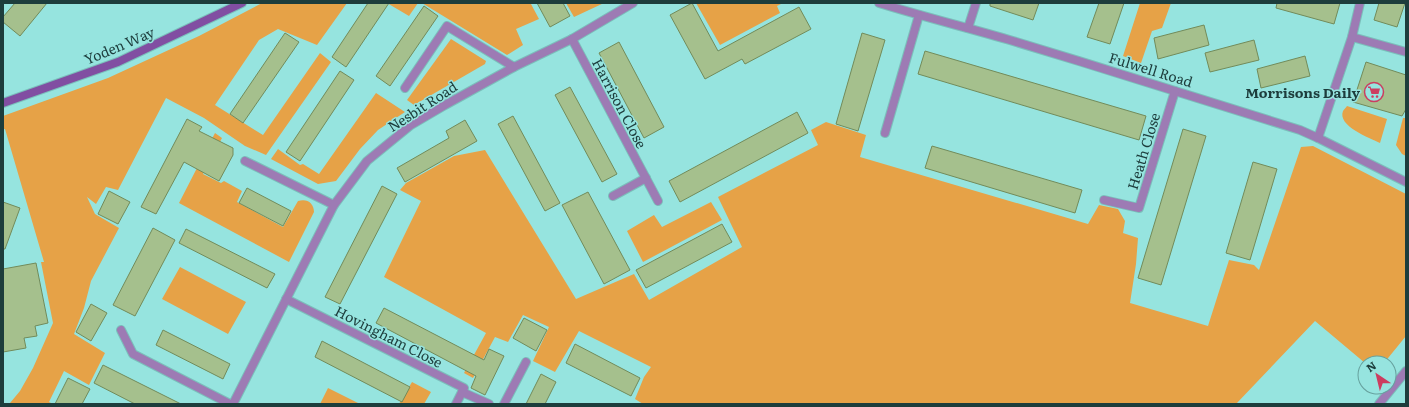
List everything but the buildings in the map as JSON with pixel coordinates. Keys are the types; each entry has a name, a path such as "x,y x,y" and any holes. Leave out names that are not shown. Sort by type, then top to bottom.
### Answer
{"main road":[{"name":"Yoden Way","path":"3,102 118,62 242,3"}],"street":[{"name":"Nesbit Road","path":"231,404 334,206 367,161 411,125 514,66 572,39 633,3"},
{"name":"Fulwell Road","path":"879,3 968,28 1300,130 1406,182"},
{"path":"968,28 976,3"},
{"path":"1318,138 1352,37 1360,3"},
{"path":"885,133 919,15"},
{"path":"405,88 447,26 514,66"},
{"path":"1352,37 1406,52"},
{"name":"Harrison Close","path":"572,39 658,201"},
{"name":"Heath Close","path":"1104,200 1139,208 1175,91"},
{"path":"245,161 334,206"},
{"path":"613,196 646,178"},
{"name":"Hovingham Close","path":"286,298 464,388 462,392"},
{"path":"120,330 132,354 231,404"},
{"path":"504,404 526,362"},
{"path":"1379,404 1406,371"},
{"path":"456,404 462,392 489,404"}],"shaded area":[{"path":"262,3 347,3 317,45 278,29 259,40 215,105 263,135 320,53 331,62 266,155 245,146 204,118 166,98 118,190 106,187 96,204 87,197 95,214 119,228 91,281 84,308 74,334 105,353 89,385 64,371 49,402 53,404 5,404 10,403 20,391 33,368 53,323 41,262 44,262 5,129 3,129 3,116 108,78 199,36"},
{"path":"387,3 418,3 409,16"},
{"path":"422,3 532,3 531,4 539,19 516,29 523,45 507,55"},
{"path":"566,3 604,3 574,17"},
{"path":"696,3 783,3 777,6 780,13 720,45"},
{"path":"1140,3 1171,3 1162,28 1152,31 1141,63 1123,56"},
{"path":"451,39 486,61 485,64 414,105 407,100"},
{"path":"376,93 405,112 378,130 360,149 336,181 318,184 271,159 278,149 300,165 303,164 319,174"},
{"path":"1347,106 1387,119 1380,143 1362,135 1345,122 1342,116 1343,111"},
{"path":"1403,118 1406,118 1406,156 1402,154 1396,145"},
{"path":"826,122 866,135 860,157 1088,224 1099,205 1118,209 1125,221 1123,233 1138,238 1130,303 1208,326 1229,260 1254,265 1259,270 1301,147 1313,146 1406,194 1406,336 1391,355 1357,355 1357,356 1315,321 1236,404 643,404 635,399 644,377 651,367 579,331 555,372 533,361 549,327 523,315 508,342 495,337 473,378 464,373 486,333 384,277 421,201 400,190 406,183 454,156 485,150 576,299 634,274 649,300 742,247 718,197 818,145 811,130"},
{"path":"215,133 222,138 203,174 221,183 224,181 242,191 237,202 283,227 298,201 307,201 313,206 314,212 289,262 179,203"},
{"path":"711,202 722,220 643,262 627,231 654,215 662,227"},
{"path":"180,267 246,302 228,334 162,299"},
{"path":"412,382 431,392 424,404 399,404"},
{"path":"328,388 360,404 320,404"}],"place":[{"name":"Morrisons Daily","path":"1374,92"}]}
